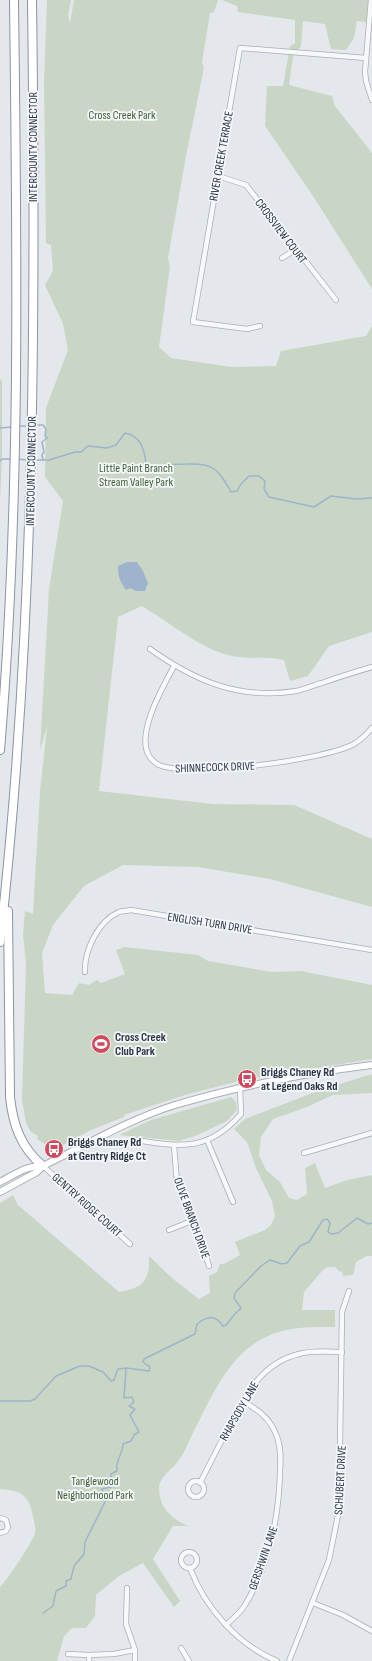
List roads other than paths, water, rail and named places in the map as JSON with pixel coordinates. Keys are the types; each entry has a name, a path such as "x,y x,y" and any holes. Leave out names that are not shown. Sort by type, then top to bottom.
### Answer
{"highway":[{"name":"INTERCOUNTY CONNECTOR","path":"0,750 6,683 5,671 14,497 16,356 14,0"},
{"name":"INTERCOUNTY CONNECTOR","path":"0,942 23,684 30,501 33,360 32,0"},
{"path":"0,681 5,671"},
{"path":"7,865 10,1097 12,1116 24,1146 32,1157 43,1166"}],"main road":[{"path":"0,1192 37,1172 43,1166 99,1136 174,1105 240,1088 293,1077 372,1065"},
{"path":"0,1182 25,1169 34,1166 43,1166"}],"street":[{"path":"371,0 366,58 366,81 372,100"},
{"name":"RIVER CREEK TERRACE","path":"260,326 247,329 193,322 240,48 366,58"},
{"name":"CROSSVIEW COURT","path":"218,176 246,185 295,250 336,300"},
{"path":"282,258 295,250"},
{"path":"150,649 174,666 216,686 242,692 270,693 297,691 372,667"},
{"name":"SHINNECOCK DRIVE","path":"174,666 158,696 152,713 145,746 149,755 157,764 169,768 195,770 280,763 338,751 354,744 372,728"},
{"name":"ENGLISH TURN DRIVE","path":"85,972 85,960 88,950 96,935 107,922 119,912 131,910 372,950"},
{"path":"136,1140 174,1146 188,1146 207,1140 232,1124 241,1114 240,1088"},
{"path":"304,1153 372,1133"},
{"path":"207,1140 233,1202"},
{"name":"OLIVE BRANCH DRIVE","path":"174,1146 174,1166 177,1183 194,1220 209,1266"},
{"name":"GENTRY RIDGE COURT","path":"43,1166 130,1244"},
{"path":"169,1230 194,1220"},
{"name":"SCHUBERT DRIVE","path":"289,1661 329,1560 339,1510 342,1312 348,1291"},
{"name":"RHAPSODY LANE","path":"200,1483 242,1401 251,1386 261,1375 275,1364 288,1358 311,1352 342,1352"},
{"name":"GERSHWIN LANE","path":"226,1625 244,1607 253,1590 272,1540 280,1496 281,1450 276,1433 264,1415 242,1401"},
{"path":"0,1518 6,1520 8,1527 6,1531 0,1533"},
{"path":"190,1568 202,1594 226,1625 244,1643 262,1655 277,1661"},
{"path":"127,1588 126,1624 135,1650 135,1661"},
{"path":"313,1603 343,1615 372,1631"},
{"path":"181,1648 189,1661"},
{"path":"68,1654 114,1654 135,1650"},
{"path":"89,1661 90,1655"}],"water":[{"path":"127,562 137,562 143,571 148,583 145,591 136,591 130,588 126,590 124,587 118,573 118,566"}],"waterway":[{"path":"34,425 43,425 46,429 45,436 47,438 42,442 44,452 42,455 43,460"},
{"path":"18,426 28,426"},
{"path":"0,428 12,427"},
{"path":"33,460 49,460 75,452 81,452 88,446 107,448 116,445 125,433 135,437 141,445 145,455 146,466 157,467 173,464 196,464 209,466 218,473 231,492 237,491 241,484 249,476 259,476 265,481 264,489 269,497 314,507 331,496 356,499 372,498"},
{"path":"0,461 2,459 11,459"},
{"path":"17,459 27,460"},
{"path":"0,1401 30,1401 35,1399 56,1376 80,1366 89,1366 103,1372 111,1381 114,1380 118,1369 126,1368 149,1371 150,1367 143,1362 144,1359 195,1334 197,1324 204,1319 214,1318 223,1326 226,1325 241,1308 234,1298 235,1293 261,1266 270,1260 282,1264 287,1263 300,1246 309,1242 323,1220 327,1219 330,1223 328,1232 331,1234 338,1233 357,1218 368,1224 372,1223"},
{"path":"43,1613 53,1606 56,1591 66,1586 66,1581 71,1579 74,1566 84,1554 85,1542 108,1496 103,1495 102,1489 111,1487 111,1474 117,1471 117,1464 123,1444 131,1441 134,1435 139,1432 130,1415 135,1409 129,1406 134,1402 132,1397 124,1398 126,1368"}],"place":[{"name":"Cross Creek Club Park","path":"101,1044"},
{"name":"Briggs Chaney Rd at Legend Oaks Rd","path":"247,1079"},
{"name":"Briggs Chaney Rd at Gentry Ridge Ct","path":"54,1149"}],"park label":[{"name":"Cross Creek Park","path":"122,115"},
{"name":"Little Paint Branch Stream Valley Park","path":"136,475"},
{"name":"Tanglewood Neighborhood Park","path":"95,1488"}]}
